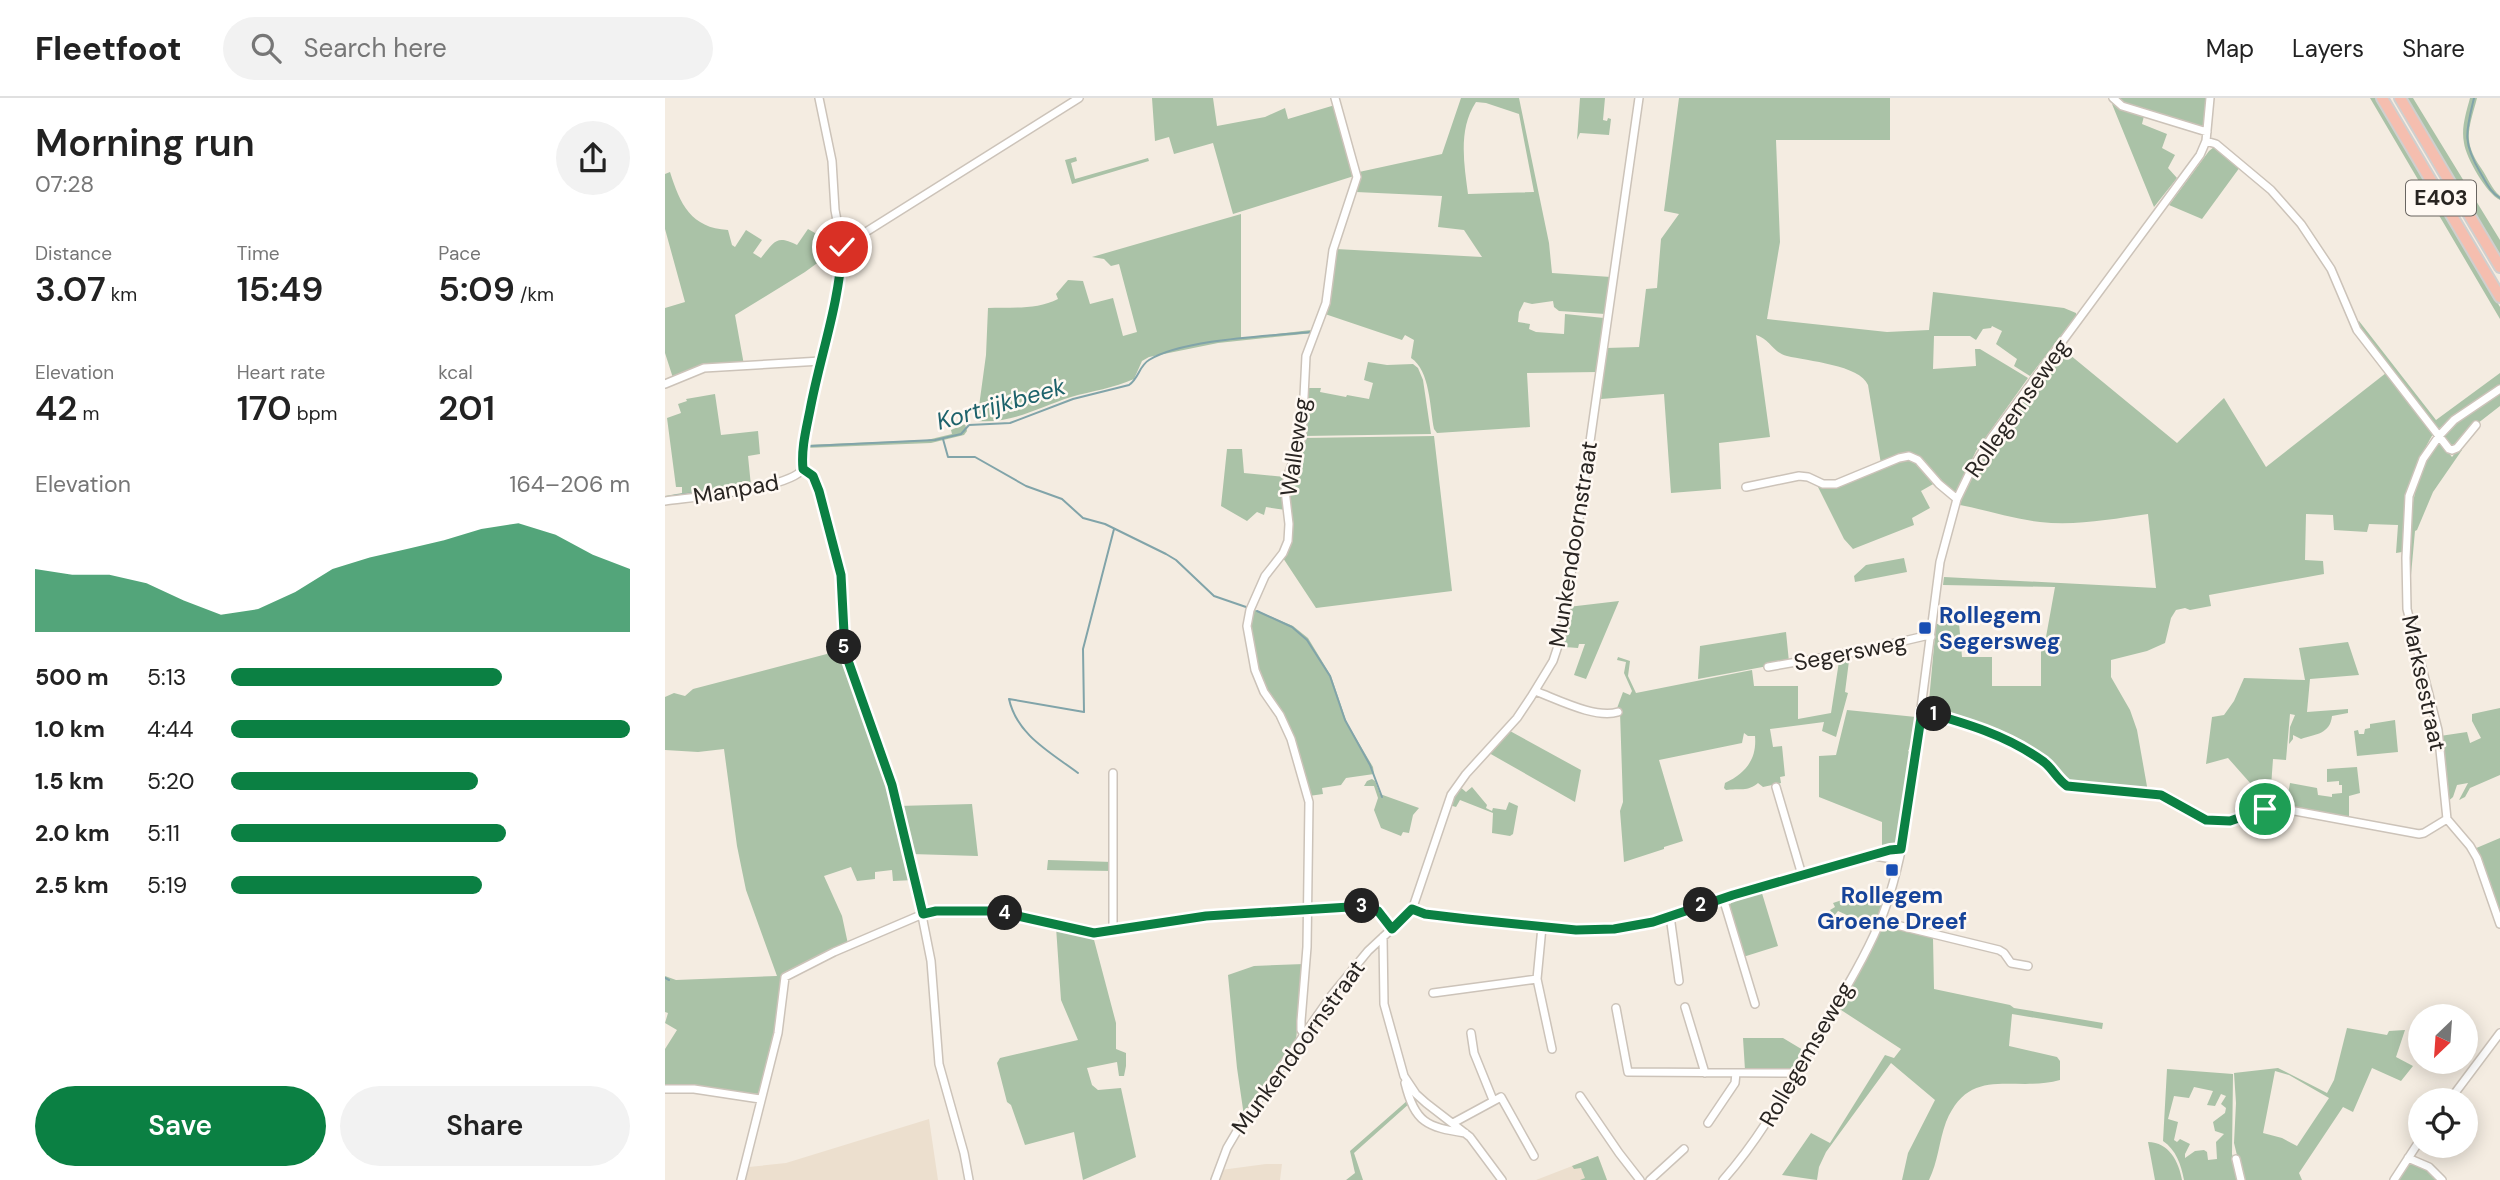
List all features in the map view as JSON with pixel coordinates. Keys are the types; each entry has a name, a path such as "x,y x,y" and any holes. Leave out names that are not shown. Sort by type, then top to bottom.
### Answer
{"highway":[{"name":"E403","path":"2382,98 2500,297"},
{"name":"E403","path":"2400,98 2500,267"}],"street":[{"path":"819,98 832,161 835,210 842,247 839,286 803,445 803,469 813,476 819,491 841,575 845,652 892,785 923,914 931,961 939,1064 969,1180"},
{"path":"842,247 1079,98"},
{"name":"Walleweg","path":"1304,1034 1301,1032 1301,1021 1308,911 1309,802 1291,739 1264,692 1255,670 1247,626 1265,576 1283,553 1288,541 1289,516 1285,490 1287,475 1302,438 1306,356 1326,303 1333,250 1357,177 1335,98"},
{"name":"Munkendoornstraat","path":"1215,1180 1237,1130 1304,1034 1357,964 1412,909 1451,795 1466,774 1517,718 1553,661 1563,631 1639,98"},
{"path":"2113,98 2122,106 2207,132"},
{"name":"Rollegemseweg","path":"1723,1180 1747,1153 1866,952 1880,921 1899,860 1922,711 1940,562 1957,499 1991,438 2200,155 2206,141 2210,98"},
{"path":"2206,141 2216,144 2271,190 2301,224 2331,269 2357,330 2449,449 2454,450 2476,425"},
{"path":"665,384 704,368 821,361"},
{"name":"Marksestraat","path":"2447,819 2438,730 2407,609 2409,496 2423,459 2438,436 2469,409 2500,389"},
{"path":"1746,487 1799,476 1823,484 1836,484 1909,456 1918,460 1939,484 1957,499"},
{"name":"Manpad","path":"665,501 767,486 787,480 803,469"},
{"name":"Segersweg","path":"1768,667 1931,637"},
{"path":"1535,691 1588,711 1609,714 1618,712"},
{"path":"1922,711 1965,723 2012,743 2048,765 2067,786 2161,795 2206,820 2230,821 2265,809 2284,808 2424,834 2447,819 2477,858 2500,924"},
{"path":"1113,773 1113,931"},
{"path":"1776,787 1803,875"},
{"path":"1412,909 1425,914 1576,930 1614,929 1641,925 1723,898 1901,849"},
{"path":"1873,856 1899,860"},
{"path":"1723,898 1755,1004"},
{"path":"741,1180 778,1033 783,982 787,975 923,914 936,911 995,911 1094,933 1206,916 1358,906 1374,908 1392,929"},
{"path":"1670,916 1679,981"},
{"path":"1880,921 1999,950 2011,963 2028,966"},
{"path":"1542,926 1537,979 1552,1049"},
{"path":"1383,937 1384,1004 1411,1101 1422,1120 1431,1125 1466,1133"},
{"path":"1433,993 1537,979"},
{"path":"1685,1007 1705,1073"},
{"path":"1615,1008 1628,1072 1795,1073"},
{"path":"1471,1033 1474,1053 1493,1100"},
{"path":"2459,1088 2500,1033"},
{"path":"1708,1123 1735,1083 1736,1073"},
{"path":"1404,1076 1416,1094 1479,1146 1502,1180"},
{"path":"665,1090 694,1089 760,1099"},
{"path":"1580,1096 1640,1180"},
{"path":"1453,1123 1501,1097 1534,1156"},
{"path":"1650,1180 1684,1149"},
{"path":"2394,1180 2408,1158 2429,1167 2442,1180"},
{"path":"2236,1159 2241,1180"}],"shaded area":[{"path":"929,1119 938,1180 744,1180 749,1167 786,1163"},
{"path":"1598,1156 1607,1180 1536,1180"},
{"path":"1282,1164 1280,1180 1218,1180 1221,1170"}],"green space":[{"path":"1152,98 1213,98 1217,126 1265,117 1285,108 1288,119 1335,105 1354,176 1233,214 1213,143 1174,154 1169,137 1155,141"},
{"path":"1461,98 1519,98 1549,243 1552,273 1611,277 1605,314 1559,311 1554,307 1553,301 1532,304 1524,302 1518,322 1530,324 1529,329 1536,332 1564,334 1565,314 1604,318 1598,372 1527,373 1530,427 1437,433 1434,429 1426,380 1411,358 1414,340 1405,335 1402,340 1325,314 1336,249 1482,257 1464,230 1438,227 1442,196 1356,192 1359,172 1442,154","holes":["1476,102 1519,114 1534,192 1468,194 1464,147 1467,124"]},
{"path":"1580,98 1605,98 1603,120 1611,119 1609,135 1580,133 1577,140"},
{"path":"1679,98 1890,98 1890,140 1776,140 1780,242 1767,319 1887,332 1929,330 1933,292 2064,308 2076,313 2030,376 2014,366 2017,359 1996,344 2002,331 1992,326 1983,329 1976,340 1970,336 1934,336 1933,369 1976,366 1975,349 1980,349 2028,378 1976,451 1956,493 1952,493 1917,457 1881,464 1868,385 1863,378 1844,368 1782,354 1756,335 1770,437 1719,443 1721,489 1671,493 1664,394 1601,399 1606,348 1639,347 1646,289 1657,288 1661,239 1679,214 1664,211"},
{"path":"2115,98 2206,98 2203,126 2202,128 2132,108"},
{"path":"2370,98 2376,98 2500,307 2500,319"},
{"path":"2405,98 2413,98 2500,240 2500,256"},
{"path":"2470,98 2477,98 2469,134 2471,150 2500,200 2483,183 2466,150 2463,137"},
{"path":"2112,104 2144,116 2142,124 2167,134 2162,148 2175,155 2168,168 2177,178 2154,207"},
{"path":"2214,147 2240,167 2202,219 2169,205 2209,151"},
{"path":"1076,157 1077,161 1071,163 1075,179 1148,158 1149,161 1072,184 1065,160"},
{"path":"670,172 678,194 689,212 705,225 728,230 735,247 746,230 762,240 753,253 761,258 776,241 784,240 797,245 808,229 829,241 831,253 735,315 744,365 695,368 673,378 665,353 665,308 685,302 665,229 665,174"},
{"path":"1241,214 1241,338 1311,330 1323,301 1330,256 1325,301 1313,333 1218,343 1149,357 1142,361 1134,379 1126,382 1014,417 977,421 986,355 988,308 1050,303 1058,299 1056,294 1068,280 1083,281 1090,304 1113,298 1123,336 1137,332 1119,264 1111,266 1104,259 1092,257"},
{"path":"2359,321 2436,420 2500,373 2500,386 2438,429 2355,324"},
{"path":"2064,350 2177,443 2224,398 2266,467 2386,373 2433,434 2412,478 2404,518 2402,552 2396,553 2398,525 2369,524 2367,532 2334,530 2333,515 2306,514 2305,560 2323,561 2324,574 2209,595 2211,606 2176,610 2171,618 2165,643 2147,651 2111,660 2111,677 2130,710 2137,730 2148,792 2069,785 2031,751 1933,711 1929,701 1936,624 1959,623 1962,657 1992,657 1992,686 2041,686 2041,641 2046,637 2055,587 1943,585 1944,577 2156,588 2148,514 2053,523 2020,519 1960,505 1977,466 1990,445"},
{"path":"1368,362 1387,365 1413,364 1418,368 1423,380 1431,434 1304,436 1307,388 1321,388 1320,392 1369,399 1373,383 1364,380"},
{"path":"2500,393 2500,406 2473,427 2457,447 2451,448 2442,438 2458,420"},
{"path":"715,394 721,435 758,431 760,454 748,456 751,486 665,499 665,496 682,493 682,487 676,487 667,418 681,413 678,404 687,401 686,399"},
{"path":"965,424 967,431 964,435 931,443 806,448 805,445 927,440 952,434 951,430"},
{"path":"1434,436 1452,591 1316,608 1283,558 1289,547 1287,485 1303,438"},
{"path":"2440,441 2452,457 2459,448 2462,450 2433,492 2415,531 2410,586 2412,613 2426,669 2410,614 2409,522 2418,478 2436,442"},
{"path":"1227,449 1242,449 1244,473 1285,477 1285,510 1266,507 1264,515 1257,512 1247,521 1221,506"},
{"path":"1904,458 1913,459 1935,483 1921,491 1930,508 1912,518 1914,525 1853,549 1844,539 1816,483 1822,485"},
{"path":"1904,558 1907,572 1855,582 1854,576 1866,565"},
{"path":"1619,601 1586,679 1574,675 1585,644 1579,644 1578,648 1565,647 1562,644 1568,607"},
{"path":"1253,609 1293,626 1308,638 1331,676 1347,723 1373,767 1374,774 1346,778 1341,785 1322,788 1323,794 1309,796 1305,777 1276,717 1259,673 1253,652"},
{"path":"1786,632 1789,662 1698,679 1700,646"},
{"path":"2348,642 2359,675 2310,679 2307,712 2348,709 2348,713 2332,716 2325,730 2317,734 2301,739 2293,735 2289,744 2290,727 2295,715 2290,714 2286,760 2273,759 2270,801 2267,807 2252,812 2251,784 2228,758 2206,764 2212,717 2224,715 2234,701 2244,678 2305,680 2299,648"},
{"path":"842,650 888,780 914,880 893,881 892,870 875,872 875,879 857,881 851,867 824,876 842,916 848,944 781,976 776,1031 760,1094 665,1088 665,1049 677,1030 665,1023 668,1013 665,1012 665,976 676,980 777,976 746,890 737,846 724,749 698,752 665,750 665,697 674,693 685,696 693,689"},
{"path":"1850,653 1845,692 1848,693 1836,737 1822,731 1824,722 1770,729 1773,747 1782,746 1785,776 1780,777 1781,783 1763,787 1758,783 1747,789 1724,788 1725,783 1739,775 1752,758 1755,736 1744,733 1742,743 1659,760 1683,841 1624,862 1620,811 1623,802 1620,712 1616,711 1623,692 1630,695 1632,691 1624,673 1626,662 1617,660 1618,657 1630,661 1628,676 1636,693 1752,670 1754,686 1798,686 1798,719 1831,713 1840,655"},
{"path":"2500,708 2500,775 2470,788 2465,797 2459,800 2468,783 2457,785 2453,797 2445,804 2440,736 2467,732 2470,743 2481,738 2472,721 2472,714"},
{"path":"1847,710 1916,717 1914,739 1908,751 1912,753 1899,841 1882,850 1882,822 1819,797 1819,756 1836,755"},
{"path":"2395,720 2398,752 2357,756 2354,731 2358,730 2359,734 2364,734 2370,724"},
{"path":"1510,731 1581,770 1575,802 1489,753"},
{"path":"2357,767 2360,793 2349,796 2349,819 2290,809 2286,806 2290,783 2317,788 2318,795 2332,797 2332,794 2342,793 2342,785 2339,785 2339,781 2327,782 2327,769"},
{"path":"1372,779 1380,794 1419,808 1413,815 1409,833 1403,832 1401,836 1381,828 1374,810 1378,798 1374,786 1364,786"},
{"path":"1459,786 1466,792 1472,787 1487,805 1486,808 1492,811 1493,808 1506,810 1509,802 1518,806 1513,834 1510,836 1492,833 1493,813 1460,800 1456,807 1449,805"},
{"path":"972,804 978,856 911,854 898,806"},
{"path":"2500,838 2500,910 2499,910 2474,849"},
{"path":"1048,860 1113,862 1113,871 1047,870"},
{"path":"1761,890 1778,946 1743,957 1729,906 1734,898"},
{"path":"1863,893 1883,902 1873,927 1838,911 1834,916 1830,910 1835,907 1833,903"},
{"path":"1881,925 1933,938 1934,989 2014,1008 2103,1023 2102,1029 2012,1014 2009,1046 2057,1057 2060,1061 2060,1080 1994,1084 1967,1093 1956,1104 1946,1122 1929,1180 1902,1180 1908,1153 1935,1100 1891,1063 1826,1152 1817,1180 1782,1175 1811,1133 1830,1143 1885,1055 1894,1058 1901,1049 1838,1008"},
{"path":"1056,927 1093,936 1116,1023 1116,1049 1126,1053 1124,1076 1119,1076 1117,1062 1087,1068 1092,1085 1098,1090 1121,1088 1136,1157 1083,1180 1074,1132 1025,1145 1011,1105 1007,1102 997,1063 1000,1058 1078,1040 1061,1000"},
{"path":"1304,964 1296,1040 1244,1116 1228,975 1254,966"},
{"path":"2347,1028 2387,1035 2389,1031 2405,1030 2396,1057 2408,1063 2408,1072 2401,1081 2372,1068 2353,1112 2343,1107 2299,1173 2302,1180 2243,1180 2234,1143 2234,1073 2278,1068 2327,1093 2334,1080","holes":["2275,1071 2289,1075 2329,1098 2297,1146 2282,1138 2263,1133"]},
{"path":"1743,1038 1783,1038 1803,1050 1792,1069 1745,1070"},
{"path":"2167,1069 2233,1074 2232,1154 2240,1180 2184,1180 2177,1158 2163,1141","holes":["2194,1087 2213,1091 2207,1105 2215,1106 2221,1094 2226,1096 2221,1104 2226,1108 2225,1113 2213,1122 2215,1131 2224,1134 2216,1142 2217,1159 2208,1160 2204,1150 2195,1151 2185,1158 2190,1144 2180,1139 2177,1142 2174,1140 2178,1122 2168,1119 2174,1096 2189,1098"]},
{"path":"1408,1100 1410,1103 1354,1153 1363,1180 1346,1180 1355,1173 1350,1151"},
{"path":"2148,1142 2162,1145 2172,1154 2182,1180 2155,1180"},
{"path":"1598,1156 1607,1180 1580,1180 1585,1178 1581,1168 1574,1169 1572,1166"},
{"path":"2408,1162 2426,1168 2439,1180 2397,1180"}],"waterway":[{"path":"2474,98 2467,136 2470,152 2486,183 2500,198"},
{"name":"Kortrijkbeek","path":"810,446 935,440 961,434 969,425 1010,423 1073,399 1129,385 1149,360 1183,347 1311,332"},
{"path":"943,439 948,457 975,457 1026,486 1062,499 1083,518 1105,524 1176,560 1214,596 1246,607"},
{"name":"Kortrijkbeek","path":"673,496 722,489"},
{"path":"1078,773 1027,733 1013,712 1009,699 1084,712 1083,649 1114,529"},
{"path":"1257,611 1292,627 1307,640 1330,676 1345,720 1370,765 1382,797"},
{"path":"665,978 669,980"}],"place":[{"name":"Rollegem Segersweg","path":"1925,628"},
{"name":"Rollegem Groene Dreef","path":"1892,870"}],"route":[{"path":"842,247 839,286 803,445 803,469 813,476 819,491 841,575 845,652 892,785 923,914 936,911 995,911 1094,933 1206,916 1365,906 1378,911 1392,929 1412,909 1425,914 1576,930 1641,925 1733,895 1901,849 1922,711 1991,732 2036,756 2067,786 2161,795 2197,817 2213,821 2230,821 2265,809"}]}
